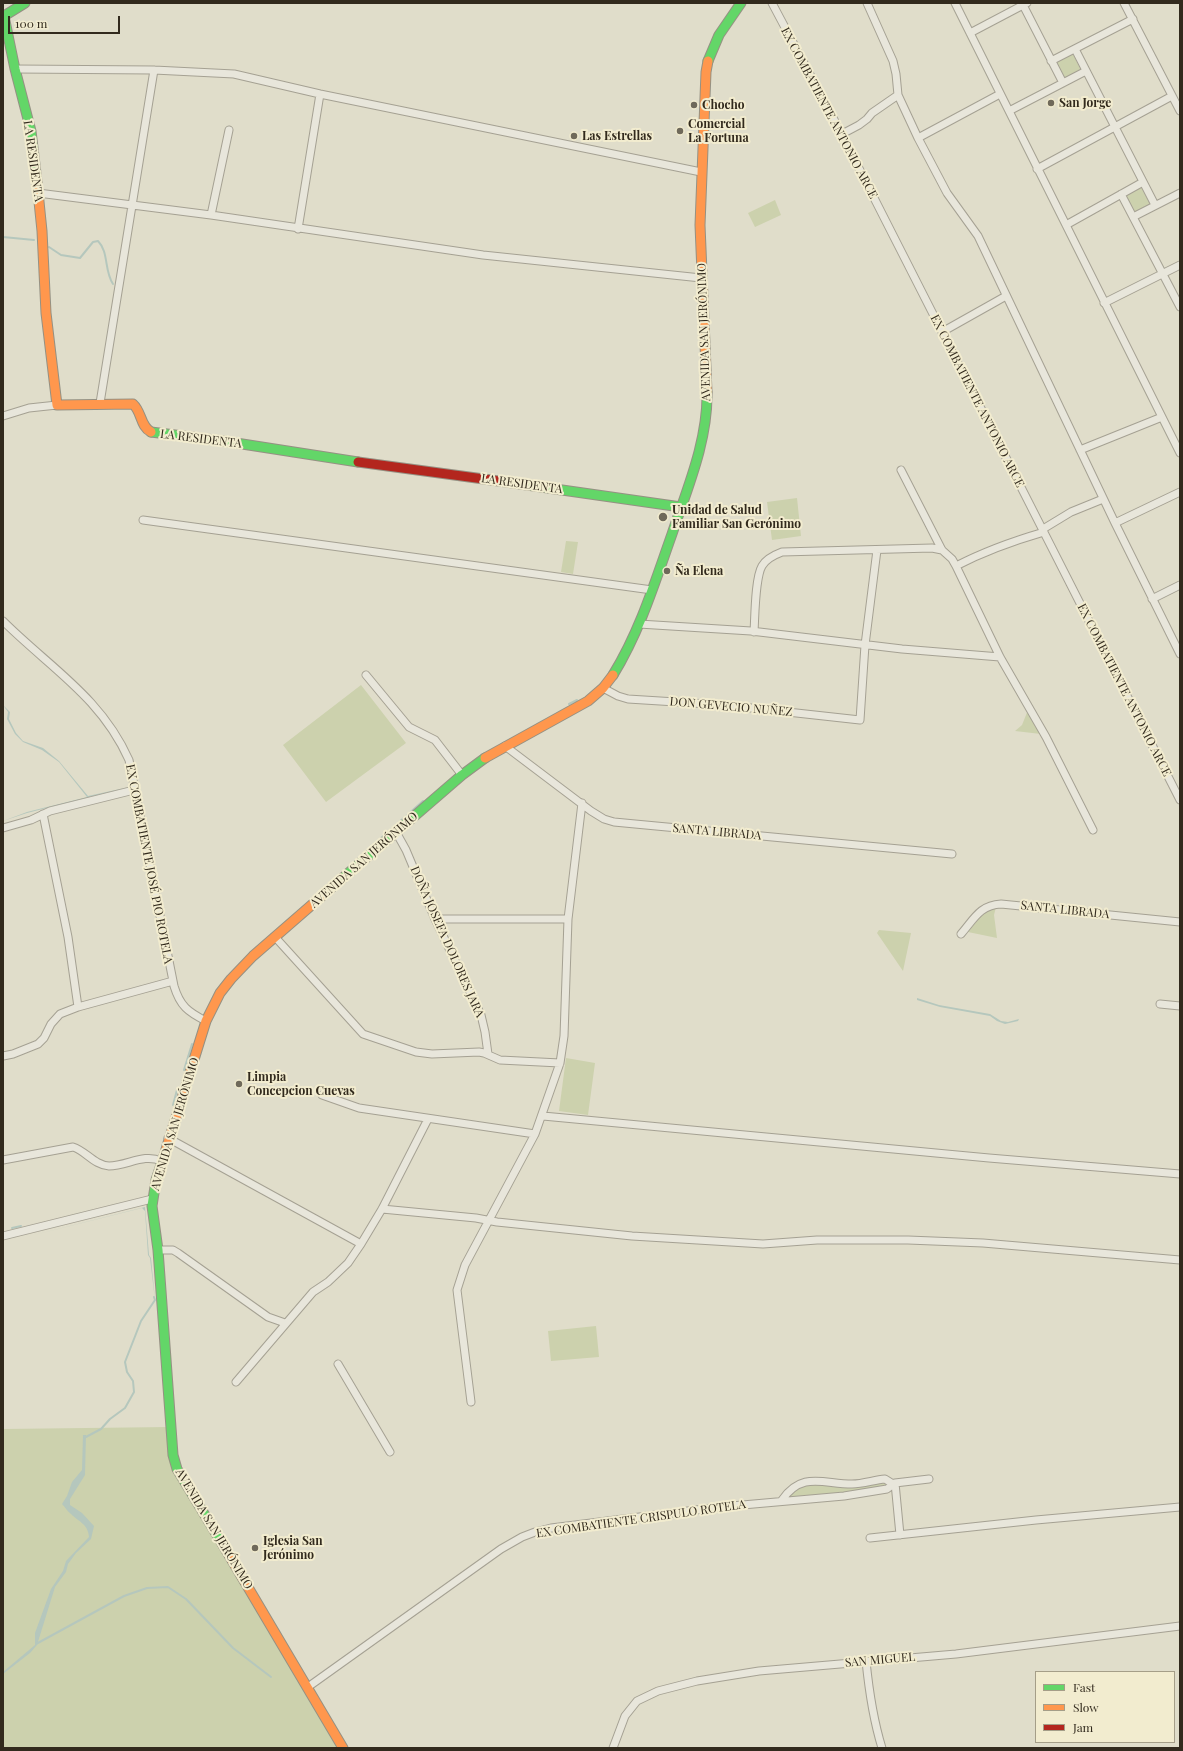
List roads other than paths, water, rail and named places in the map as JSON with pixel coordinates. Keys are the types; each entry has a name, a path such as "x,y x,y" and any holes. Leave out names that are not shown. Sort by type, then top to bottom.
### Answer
{"street":[{"name":"LA RESIDENTA","path":"25,3 4,16 15,69 31,131 42,231 46,313 57,405 100,403 133,404 140,411 144,428 154,433 223,440 282,451 681,507"},
{"name":"AVENIDA SAN JERÓNIMO","path":"343,1748 270,1622 176,1469 173,1455 158,1250 152,1199 161,1161 206,1021 217,996 226,984 252,956 462,775 491,754 588,701 604,688 614,674 639,624 681,507 701,442 705,420 707,395 701,278 701,172 704,93 708,59 720,31 740,3"},
{"name":"EX COMBATIENTE ANTONIO ARCE","path":"772,3 842,134 1180,800"},
{"path":"867,3 893,61 898,95 918,138 947,193 978,236 1103,499 1180,654"},
{"path":"955,3 1180,454"},
{"path":"1124,3 1180,111"},
{"path":"970,33 1024,4 1062,83"},
{"path":"1052,61 1133,19"},
{"path":"1075,49 1155,206"},
{"path":"15,69 154,70 234,74 320,94 701,172"},
{"path":"100,403 154,70"},
{"path":"1009,111 1086,71"},
{"path":"298,229 320,94"},
{"path":"918,138 1000,94"},
{"path":"842,134 859,125 877,108 898,95"},
{"path":"1038,169 1172,96"},
{"path":"211,215 229,130"},
{"path":"1066,225 1143,182"},
{"path":"38,193 211,215 483,255 701,278"},
{"path":"1133,217 1180,193"},
{"path":"1121,194 1180,307"},
{"path":"1104,303 1180,265"},
{"path":"942,332 1006,296"},
{"path":"3,416 29,408 57,405"},
{"path":"1080,450 1162,417"},
{"path":"902,470 942,550 952,559 956,566 1000,657 1046,737 1093,830"},
{"path":"1115,523 1180,492"},
{"path":"956,566 1013,540 1043,531 1071,512 1103,499"},
{"path":"143,520 652,590"},
{"path":"754,632 759,572 767,560 782,552 932,548 942,550"},
{"path":"865,645 877,550"},
{"path":"1152,599 1180,585"},
{"name":"EX COMBATIENTE JOSÉ PIO ROTELA","path":"3,621 67,678 98,710 123,747 129,760 176,993 184,1008 191,1014 206,1021"},
{"path":"639,624 754,632 865,645 1000,657"},
{"name":"DON GEVECIO NUÑEZ","path":"604,688 618,696 628,699 724,705 860,720 865,645"},
{"path":"366,675 404,723 415,731 434,740 462,775"},
{"name":"SANTA LIBRADA","path":"505,746 604,819 614,822 952,854"},
{"path":"3,828 31,820 43,814 134,790"},
{"path":"471,1402 457,1290 466,1265 535,1134 543,1116 560,1063 564,1036 568,919 582,803"},
{"path":"43,814 68,937 78,1007"},
{"name":"DOÑA JOSEFA DOLORES JARA","path":"396,832 406,850 434,919 481,1015 488,1054"},
{"name":"SANTA LIBRADA","path":"961,934 986,907 1001,904 1180,922"},
{"path":"434,919 568,919"},
{"path":"275,937 355,1027 363,1034 416,1052 432,1054 479,1052 488,1054 500,1060 560,1063"},
{"path":"3,1056 13,1054 38,1044 44,1038 55,1018 60,1014 78,1007 173,981"},
{"path":"1160,1004 1180,1006"},
{"path":"322,1095 359,1108 535,1134"},
{"path":"543,1116 989,1158 1180,1174"},
{"path":"236,1382 313,1292 328,1282 348,1263 382,1209 428,1119"},
{"path":"168,1138 361,1244"},
{"path":"3,1160 73,1147 84,1152 98,1163 109,1166 150,1158 161,1161"},
{"path":"3,1236 152,1199"},
{"path":"382,1209 632,1236 763,1244 817,1240 908,1240 983,1243 1180,1260"},
{"path":"158,1250 173,1250 268,1317 285,1323"},
{"path":"338,1364 390,1452"},
{"name":"EX COMBATIENTE CRISPULO ROTELA","path":"782,1500 791,1490 811,1480 853,1484 885,1479 894,1484"},
{"name":"EX COMBATIENTE CRISPULO ROTELA","path":"308,1687 501,1549 522,1537 535,1532 551,1528 600,1521 782,1500 787,1502 844,1496 887,1489 894,1484 928,1479"},
{"path":"894,1484 900,1535"},
{"path":"870,1538 1036,1520 1180,1507"},
{"name":"SAN MIGUEL","path":"613,1748 624,1716 637,1701 658,1691 697,1681 746,1673 956,1654 1180,1626"},
{"path":"866,1661 869,1696 874,1725 882,1748"}],"waterway":[{"path":"3,237 34,240"},
{"path":"49,247 61,255 80,258 93,242 98,241 104,251 108,273 113,284"},
{"path":"569,704 577,700"},
{"path":"381,838 423,801"},
{"path":"184,1070 192,1044"},
{"path":"173,1105 177,1090"},
{"path":"12,1228 21,1226"},
{"path":"84,1438 101,1429 110,1419 125,1408 134,1392 133,1381 127,1372 125,1362 141,1321 155,1300 154,1297"},
{"path":"36,1644 124,1596 147,1588 168,1587 186,1599 233,1648 271,1677"}],"place":[{"name":"San Jorge","path":"1051,103"},
{"name":"Chocho","path":"694,105"},
{"name":"Comercial La Fortuna","path":"680,131"},
{"name":"Las Estrellas","path":"574,136"},
{"name":"Unidad de Salud Familiar San Gerónimo","path":"663,517"},
{"name":"Ña Elena","path":"667,571"},
{"name":"Limpia Concepcion Cuevas","path":"239,1084"},
{"name":"Iglesia San Jerónimo","path":"255,1548"}]}
